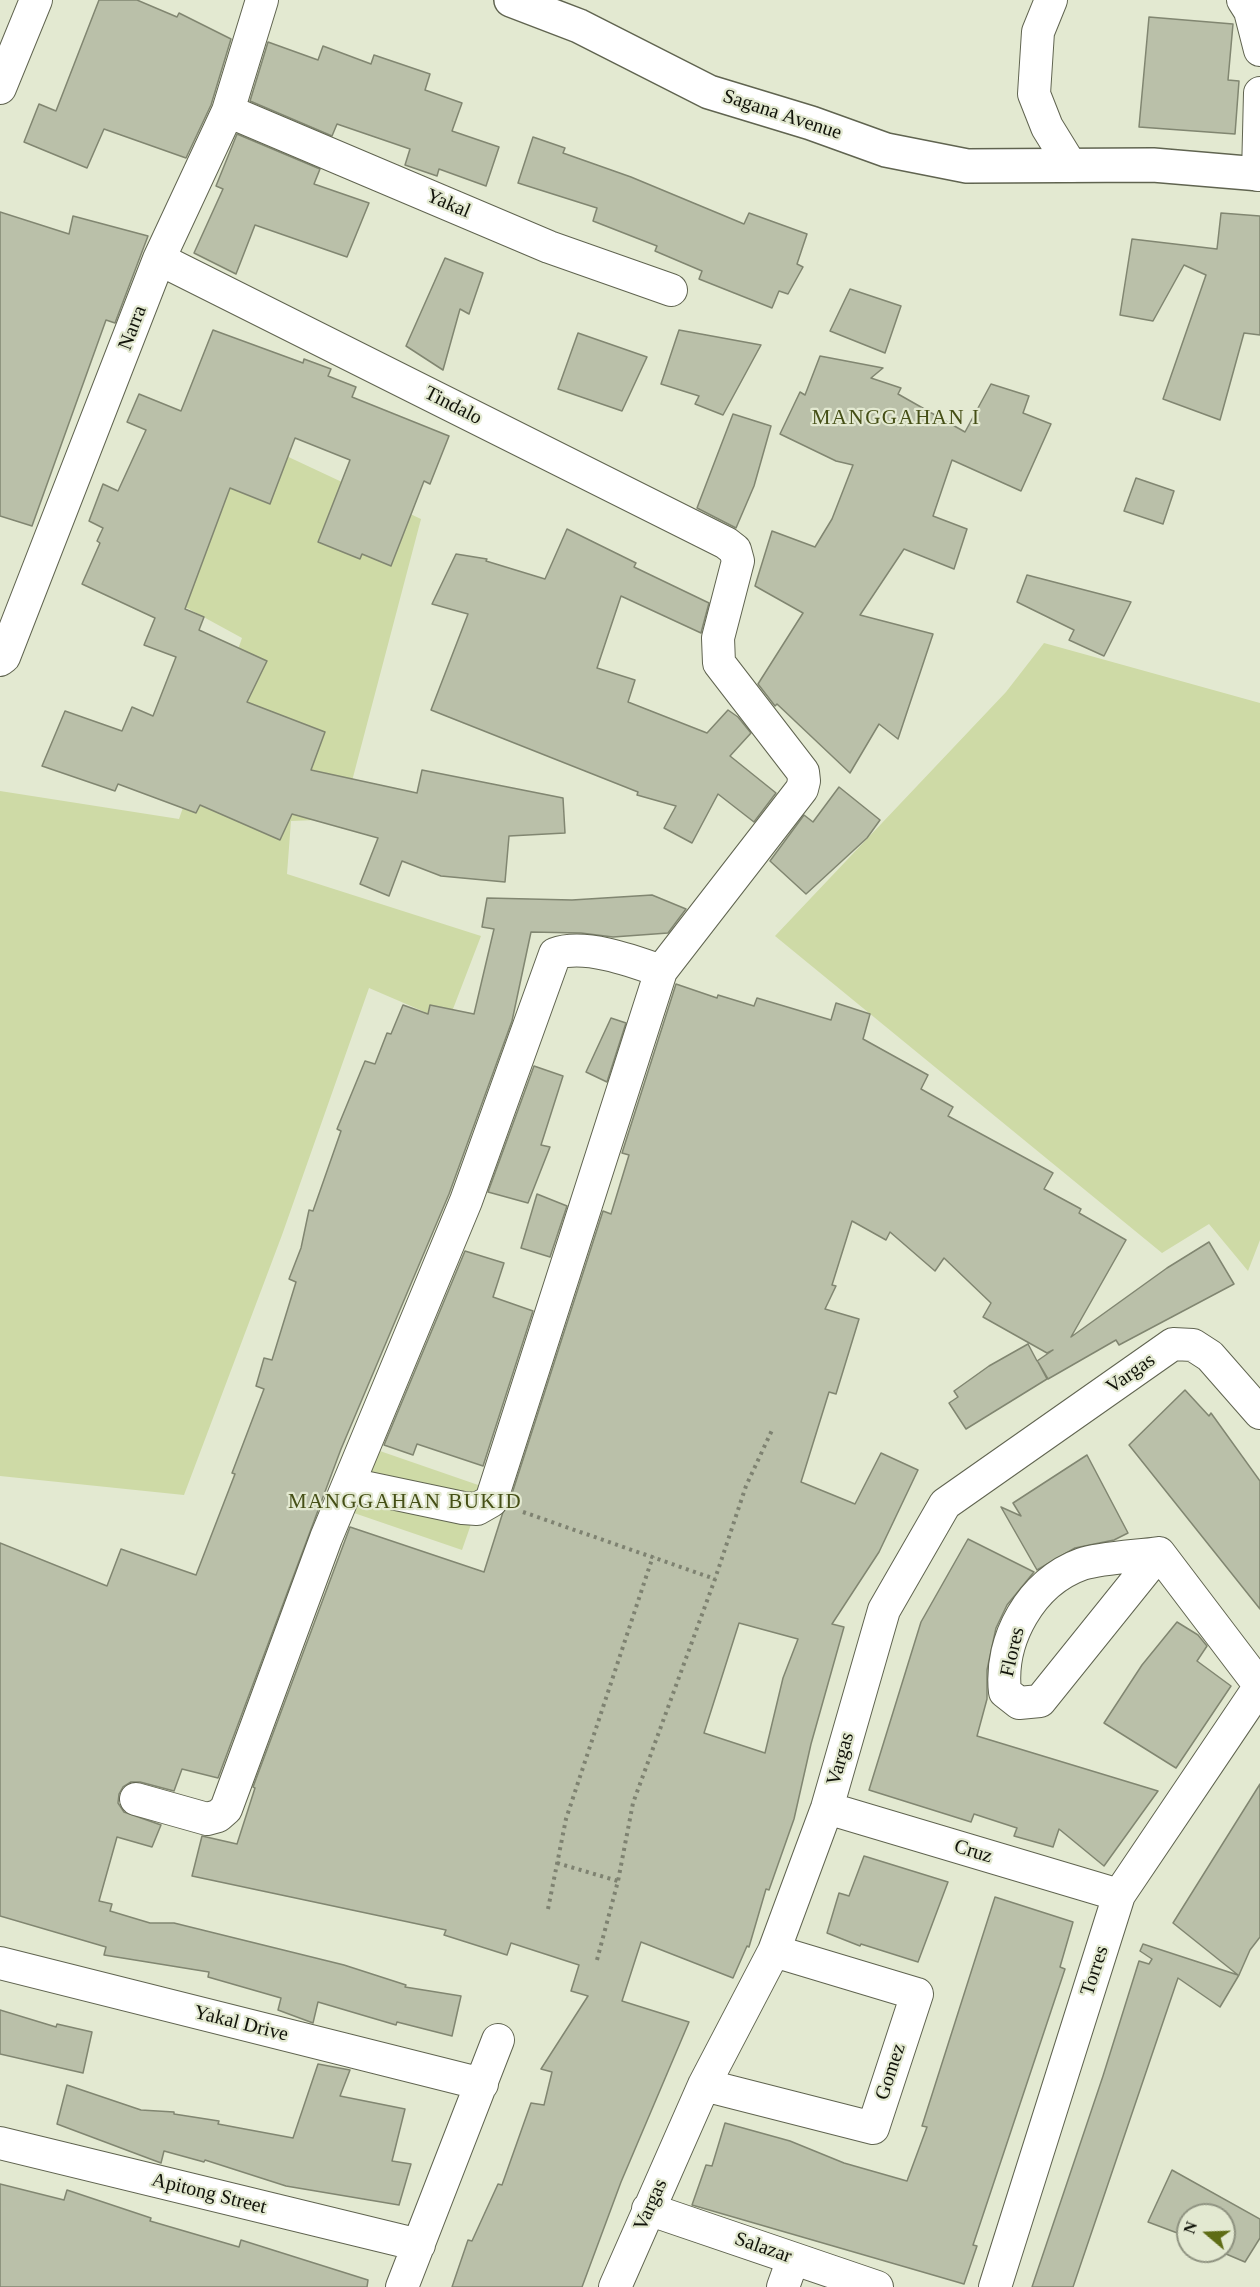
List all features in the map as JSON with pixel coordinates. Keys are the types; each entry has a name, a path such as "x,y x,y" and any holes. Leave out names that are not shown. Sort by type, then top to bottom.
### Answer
{"street":[{"path":"0,88 36,0"},
{"name":"Narra","path":"2,658 159,259 228,111 262,0"},
{"name":"Sagana Avenue","path":"511,0 579,26 709,92 811,123 886,150 966,166 1153,165 1259,175"},
{"path":"1051,0 1038,32 1034,94 1047,128 1071,166"},
{"path":"1243,0 1250,11 1260,51"},
{"path":"1259,175 1260,93"},
{"name":"Yakal","path":"228,111 549,247 671,290"},
{"name":"Tindalo","path":"159,259 726,543 735,550 738,561 718,638 719,663 797,765 804,781 802,789 661,970"},
{"path":"136,1799 207,1819 218,1815 225,1809 349,1484 466,1201 529,1020 555,954 565,950 619,957 661,970 491,1501 477,1509 463,1508 349,1484"},
{"name":"Vargas","path":"615,2287 704,2085 774,1952 827,1808 884,1610 945,1504 1173,1344 1193,1345 1210,1356 1260,1413"},
{"path":"1159,1553 1260,1686"},
{"name":"Flores","path":"1159,1553 1040,1701 1019,1703 1005,1692 1003,1674 1016,1628 1032,1597 1057,1577 1083,1563 1159,1553"},
{"name":"Torres","path":"995,2287 1119,1895 1260,1686"},
{"name":"Cruz","path":"827,1808 1119,1895"},
{"name":"Gomez","path":"704,2085 873,2128 917,1994 774,1952"},
{"name":"Yakal Drive","path":"0,1963 482,2084"},
{"path":"402,2287 498,2040"},
{"name":"Apitong Street","path":"0,2143 419,2245"},
{"name":"Salazar","path":"648,2209 788,2273 877,2287"}],"path":[{"path":"597,1960 618,1881 633,1803 715,1579 746,1486 773,1428"},
{"path":"491,1501 715,1579"},
{"path":"548,1909 566,1819 653,1556"},
{"path":"557,1863 618,1881"}],"green space":[{"path":"203,417 421,519 342,819 291,821 287,874 481,936 448,1022 369,988 282,1235 184,1495 0,1476 0,791 179,819 242,638 143,584"},
{"path":"1044,643 1260,703 1260,1240 1248,1271 1209,1224 1162,1253 775,936 1006,692"},
{"path":"377,1450 484,1487 462,1550 354,1513"}],"building":[{"path":"99,0 137,0 177,17 179,13 231,39 211,105 186,158 104,129 87,168 24,142 39,104 56,111"},
{"path":"1149,17 1233,24 1228,80 1239,81 1235,134 1139,127"},
{"path":"268,42 318,60 323,46 371,64 374,55 430,74 425,90 462,103 452,131 499,147 486,186 439,169 437,176 405,165 410,149 337,124 332,136 250,101"},
{"path":"237,134 320,169 314,184 369,203 347,257 255,225 236,274 194,253 223,189 216,186"},
{"path":"533,137 565,148 563,153 631,177 744,224 749,213 807,234 797,264 803,267 788,294 779,291 772,308 699,279 702,271 655,251 657,246 593,221 597,208 518,183"},
{"path":"0,212 69,234 73,216 148,236 115,323 106,320 32,526 0,516"},
{"path":"1221,213 1260,216 1260,335 1244,333 1220,420 1163,399 1206,275 1184,265 1153,321 1120,315 1132,239 1217,249"},
{"path":"445,258 483,273 469,314 460,309 443,370 406,346"},
{"path":"850,289 901,306 885,353 830,331"},
{"path":"213,330 303,363 304,359 331,369 328,376 356,387 352,397 449,436 430,484 424,481 391,566 362,554 360,559 318,542 350,460 295,438 270,504 230,488 185,609 204,617 199,630 267,661 247,702 325,732 311,770 417,793 422,770 563,798 565,833 509,836 505,882 441,876 402,861 389,896 360,884 378,838 292,814 280,840 200,805 196,813 118,784 115,791 42,766 65,711 122,731 132,707 153,716 176,657 144,645 155,618 82,584 100,543 97,541 103,528 89,521 103,484 118,491 146,430 127,422 139,394 181,411"},
{"path":"679,330 761,345 723,415 695,404 699,396 661,384"},
{"path":"578,333 647,357 622,411 558,389"},
{"path":"820,356 883,368 871,378 901,388 898,394 965,432 991,384 1029,396 1023,413 1051,424 1021,491 952,460 933,516 967,529 954,569 904,549 860,615 933,634 898,739 879,724 850,773 777,704 775,706 758,684 803,613 755,586 772,531 815,547 832,519 853,465 836,461 780,434 800,392 805,395"},
{"path":"733,414 771,426 754,486 736,528 697,508"},
{"path":"1136,478 1174,491 1163,524 1124,511"},
{"path":"567,529 636,563 634,567 709,603 701,633 621,596 597,668 635,680 628,702 707,733 728,710 738,717 751,733 730,756 776,793 754,822 718,794 692,843 664,828 676,806 637,795 638,792 431,710 468,614 432,604 456,554 487,559 486,561 545,579"},
{"path":"1027,575 1131,602 1104,656 1069,640 1074,630 1017,602"},
{"path":"839,787 880,820 867,838 806,894 770,861 804,815 813,822"},
{"path":"652,895 686,909 668,933 613,937 581,933 531,932 512,1021 449,1194 341,1449 218,1778 182,1769 174,1791 140,1782 131,1782 123,1787 118,1803 124,1812 161,1825 152,1847 117,1837 99,1901 112,1904 110,1911 150,1923 174,1923 344,1965 406,1985 405,1987 461,1996 452,2036 397,2022 396,2025 318,2002 313,2023 278,2010 281,1998 208,1977 209,1972 104,1955 106,1947 0,1916 0,1543 107,1586 121,1549 196,1575 235,1474 232,1473 264,1389 256,1386 264,1358 272,1360 296,1282 289,1279 301,1248 309,1210 313,1211 341,1131 337,1129 365,1061 375,1064 387,1033 391,1034 403,1005 428,1014 430,1005 474,1014 494,929 482,927 487,898 572,900"},
{"path":"676,984 717,998 718,995 754,1006 757,998 831,1020 836,1003 870,1014 863,1039 928,1075 921,1089 953,1107 948,1116 1053,1173 1044,1189 1081,1209 1079,1213 1126,1240 1071,1337 1167,1268 1209,1242 1234,1284 1119,1345 1116,1340 1048,1379 1038,1362 1047,1379 966,1429 949,1403 958,1397 954,1391 989,1366 1028,1344 1037,1361 1053,1350 1047,1353 983,1317 991,1303 944,1258 935,1271 890,1232 886,1240 852,1221 832,1285 836,1286 825,1309 859,1319 836,1394 829,1392 801,1482 855,1504 881,1453 918,1470 879,1552 832,1624 844,1627 811,1744 794,1819 769,1890 766,1889 749,1947 747,1946 733,1978 641,1942 622,2001 689,2022 621,2182 582,2287 452,2287 468,2240 472,2241 498,2184 502,2185 531,2103 544,2105 552,2072 541,2069 588,1996 571,1991 579,1965 511,1943 507,1955 444,1935 446,1930 192,1876 202,1836 237,1844 255,1788 253,1787 350,1527 484,1572 503,1512 508,1506 603,1211 611,1214 629,1155 622,1153","holes":["739,1623 798,1639 783,1678 765,1753 704,1733"]},
{"path":"611,1018 626,1023 607,1082 586,1072"},
{"path":"534,1066 563,1076 541,1145 550,1147 528,1203 488,1192"},
{"path":"537,1194 567,1206 550,1257 521,1248"},
{"path":"465,1251 504,1263 493,1297 533,1311 483,1466 417,1444 413,1455 384,1445"},
{"path":"1185,1390 1209,1416 1211,1413 1260,1481 1260,1609 1129,1445"},
{"path":"1087,1455 1128,1533 1114,1540 1075,1548 1037,1570 1001,1507 1021,1516 1013,1503"},
{"path":"968,1539 1034,1572 1007,1605 996,1628 987,1670 987,1699 977,1736 1158,1791 1104,1866 1059,1829 1053,1847 1014,1836 1017,1828 974,1814 971,1822 869,1790 921,1622"},
{"path":"1177,1622 1198,1635 1207,1646 1197,1661 1231,1686 1176,1768 1104,1723 1142,1665"},
{"path":"1260,1784 1260,1937 1250,1950 1239,1975 1220,2007 1178,1978 1073,2287 1032,2287 1139,1961 1149,1964 1152,1959 1140,1951 1143,1944 1238,1975 1173,1923"},
{"path":"864,1856 948,1882 918,1962 861,1944 860,1946 827,1933 839,1893 849,1896"},
{"path":"995,1897 1073,1922 1060,1967 1065,1969 973,2245 977,2246 964,2284 692,2205 706,2165 712,2166 725,2123 790,2141 844,2163 907,2181 927,2127 922,2126"},
{"path":"0,2010 56,2027 57,2024 92,2032 83,2073 0,2054"},
{"path":"318,2064 350,2070 340,2096 405,2109 392,2161 411,2164 399,2205 286,2186 205,2160 204,2162 164,2151 161,2163 57,2124 67,2085 141,2110 174,2112 174,2114 219,2121 218,2124 293,2138"},
{"path":"1172,2170 1231,2203 1176,2203 1176,2232 1148,2222"},
{"path":"0,2184 64,2200 67,2190 151,2218 150,2221 239,2247 241,2240 368,2280 367,2287 0,2287"},
{"path":"1236,2206 1260,2219 1260,2238 1245,2262 1236,2258"}],"district":[{"name":"MANGGAHAN I","path":"896,418"},
{"name":"MANGGAHAN BUKID","path":"405,1502"}]}
